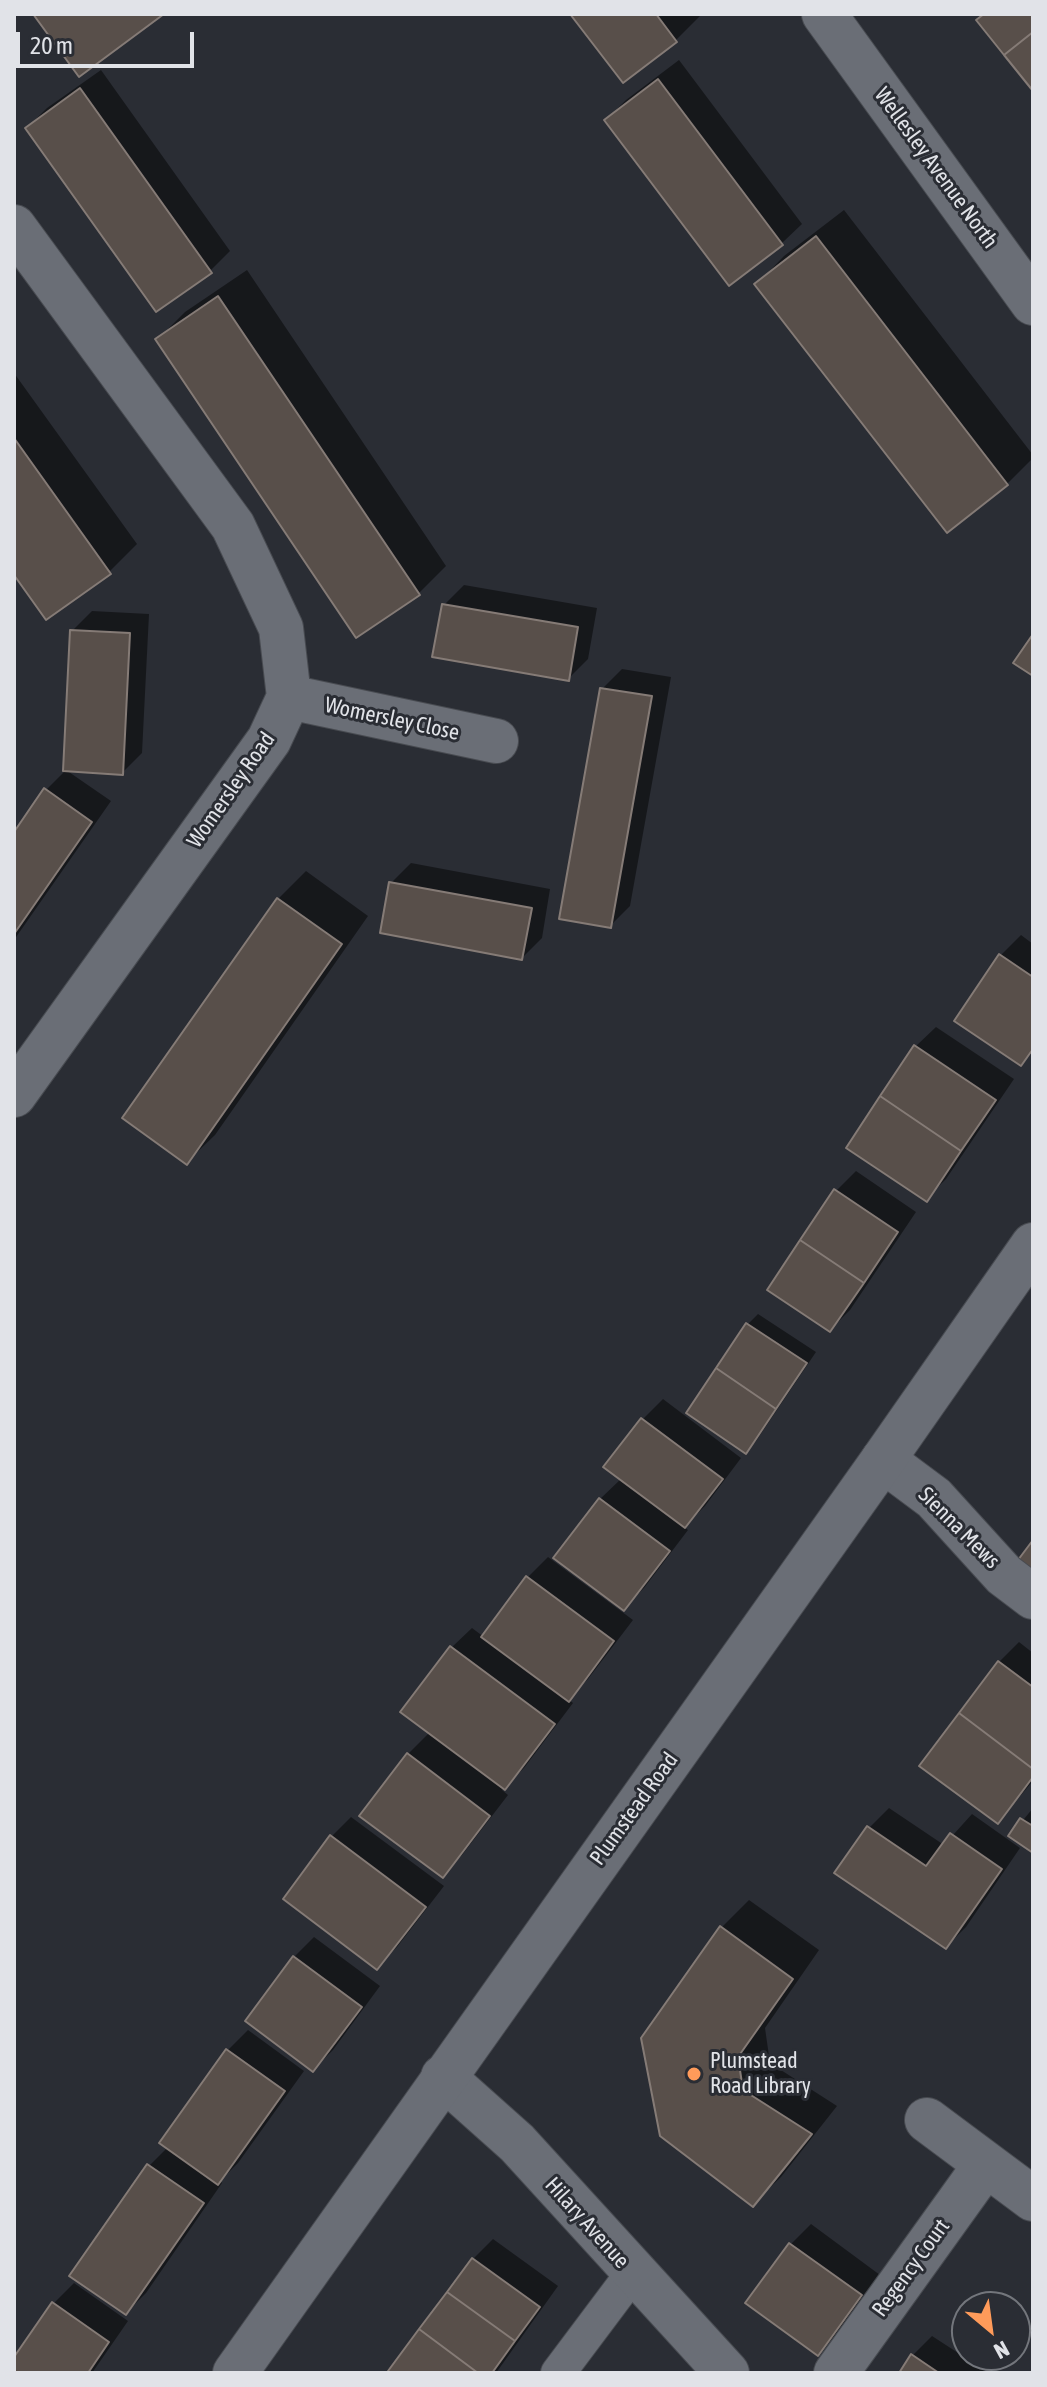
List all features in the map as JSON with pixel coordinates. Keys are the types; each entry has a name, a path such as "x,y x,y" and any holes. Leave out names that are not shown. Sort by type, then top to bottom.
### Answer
{"street":[{"name":"Wellesley Avenue North","path":"842,20 1033,303"},
{"path":"14,227 233,526 281,628 289,697"},
{"name":"Womersley Close","path":"289,697 496,741"},
{"name":"Womersley Road","path":"14,1095 269,740 289,697"},
{"name":"Plumstead Road","path":"235,2373 1033,1245"},
{"name":"Sienna Mews","path":"883,1460 934,1498 1004,1575 1033,1597"},
{"name":"Hilary Avenue","path":"443,2077 517,2143 727,2373"},
{"path":"927,2120 1033,2199"},
{"name":"Regency Court","path":"836,2373 986,2164"}],"lane":[{"path":"558,2373 633,2273"}],"building":[{"path":"33,14 164,14 79,77"},
{"path":"570,14 656,14 677,42 623,83"},
{"path":"984,14 1033,14 1033,32 1004,55 976,20"},
{"path":"1033,32 1033,91 1004,55"},
{"path":"658,79 783,245 729,286 604,120"},
{"path":"80,88 212,273 156,312 25,128"},
{"path":"816,236 1008,485 947,533 754,284"},
{"path":"218,296 420,595 356,638 155,339"},
{"path":"14,438 111,574 46,620 14,575"},
{"path":"442,604 578,627 569,681 432,657"},
{"path":"70,630 130,633 123,775 63,771"},
{"path":"1033,634 1033,676 1013,663"},
{"path":"600,688 652,696 611,928 559,919"},
{"path":"44,788 92,822 14,934 14,832"},
{"path":"389,882 532,908 522,960 380,933"},
{"path":"277,898 342,944 187,1165 122,1118"},
{"path":"999,954 1033,977 1033,1049 1021,1066 954,1021"},
{"path":"914,1045 996,1100 961,1151 880,1096"},
{"path":"880,1096 961,1151 927,1202 846,1148"},
{"path":"834,1189 898,1232 864,1283 800,1240"},
{"path":"800,1240 864,1283 830,1332 767,1290"},
{"path":"746,1323 807,1363 776,1409 716,1368"},
{"path":"716,1368 776,1409 746,1454 686,1413"},
{"path":"641,1418 723,1479 685,1528 603,1467"},
{"path":"599,1498 670,1551 624,1611 553,1558"},
{"path":"1033,1540 1033,1584 1012,1568"},
{"path":"526,1576 614,1641 569,1702 481,1637"},
{"path":"450,1646 555,1724 505,1790 400,1712"},
{"path":"998,1661 1033,1687 1033,1769 959,1713"},
{"path":"959,1713 1033,1769 1033,1777 998,1824 919,1766"},
{"path":"407,1753 490,1816 443,1878 359,1816"},
{"path":"1020,1818 1033,1826 1033,1853 1008,1836"},
{"path":"867,1826 926,1866 950,1833 1002,1869 946,1949 834,1873"},
{"path":"330,1835 426,1907 377,1970 283,1899"},
{"name":"Plumstead Road Library","path":"720,1926 793,1979 738,2057 743,2090 812,2134 753,2207 660,2136 641,2038"},
{"path":"293,1956 362,2007 313,2072 245,2021"},
{"path":"226,2049 285,2091 218,2185 159,2143"},
{"path":"147,2164 204,2203 126,2315 69,2276"},
{"path":"789,2243 862,2295 818,2356 745,2303"},
{"path":"472,2258 540,2307 515,2341 447,2292"},
{"path":"447,2292 515,2341 492,2373 478,2373 419,2329"},
{"path":"52,2302 109,2342 88,2373 14,2373 14,2357"},
{"path":"419,2329 478,2373 388,2371"},
{"path":"911,2354 939,2373 899,2373"}],"place":[{"name":"Plumstead Road Library","path":"694,2074"}]}
